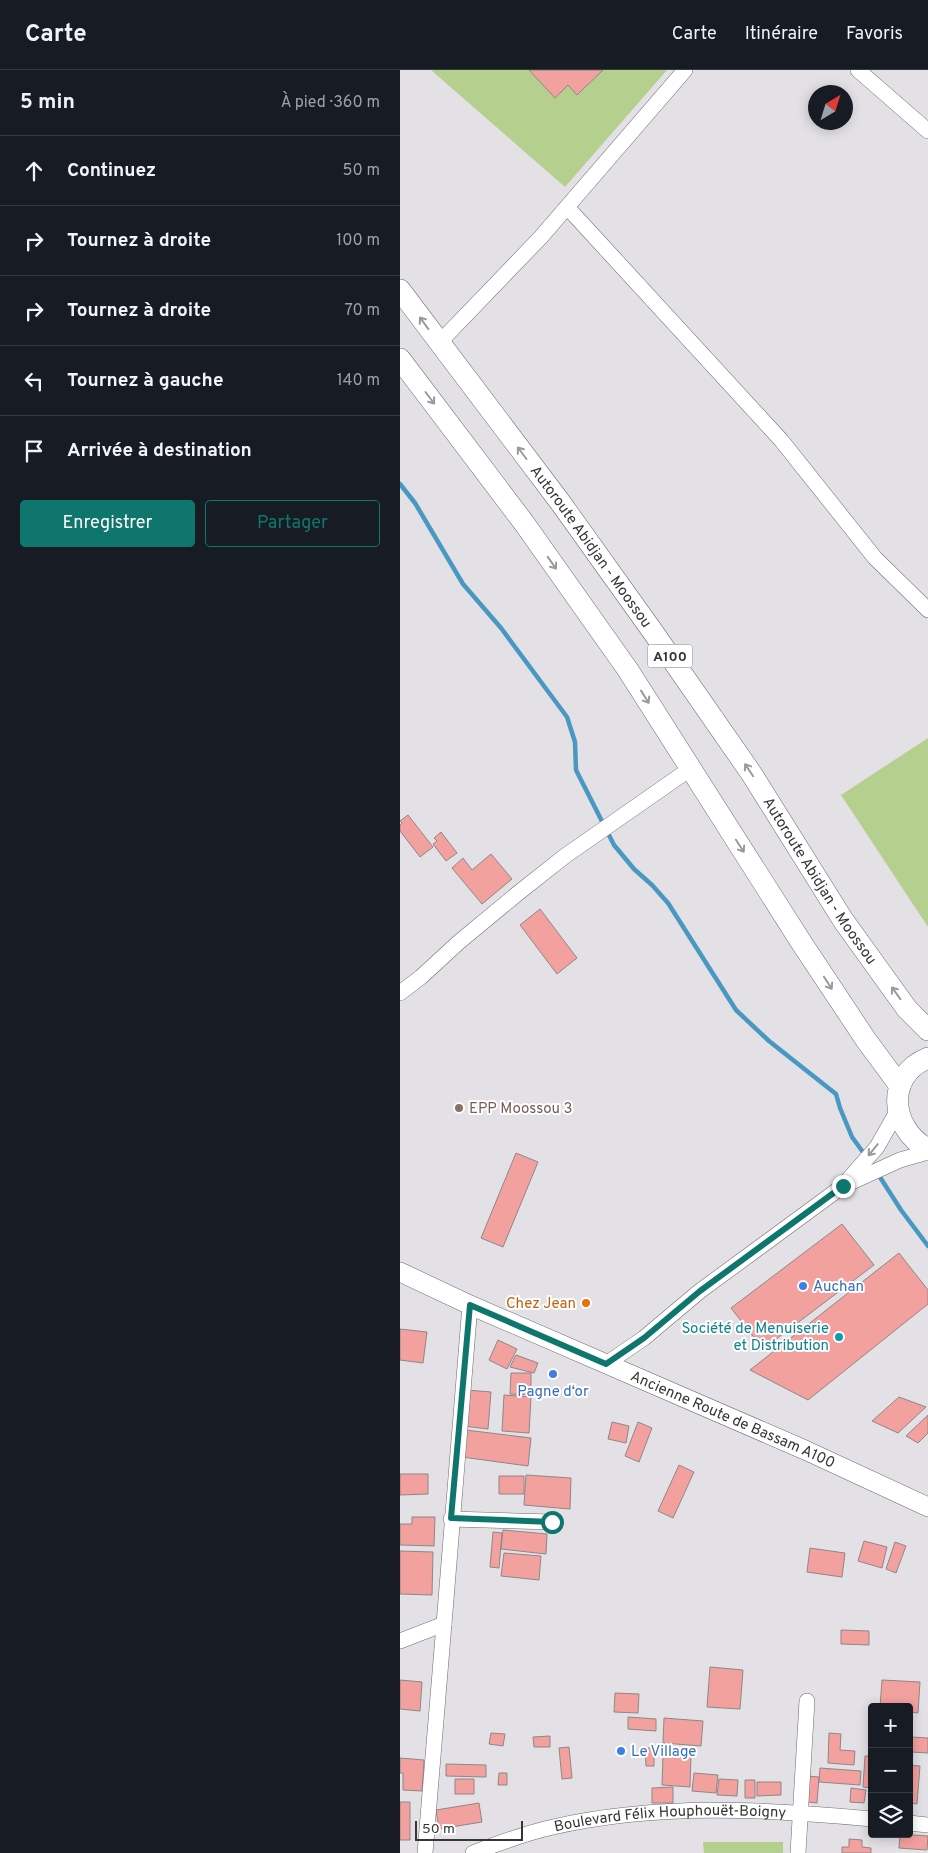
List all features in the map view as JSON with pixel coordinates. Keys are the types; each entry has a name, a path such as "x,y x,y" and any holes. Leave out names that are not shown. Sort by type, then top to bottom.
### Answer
{"highway":[{"name":"Autoroute Abidjan - Moossou","path":"400,290 560,502 751,773 843,920 907,1009 928,1030"},
{"name":"A100","path":"400,359 536,540 628,670 866,1040 900,1086"},
{"path":"928,1058 921,1061 908,1072 900,1086 897,1098 901,1123 909,1135 928,1151"}],"main road":[{"name":"Ancienne Route de Bassam A100","path":"400,1272 470,1305 805,1450 928,1506"}],"street":[{"path":"439,344 541,237 685,70"},
{"path":"858,70 928,131"},
{"path":"567,206 781,440 875,558 928,610"},
{"path":"400,993 420,978 466,936 558,862 690,769"},
{"path":"843,1186 877,1147 898,1110"},
{"path":"606,1364 644,1338 700,1291 843,1186 900,1160 928,1151"},
{"path":"425,1853 451,1518 470,1305"},
{"path":"451,1518 552,1522"},
{"path":"400,1641 444,1624"},
{"path":"798,1853 807,1701"},
{"name":"Boulevard Félix Houphouët-Boigny","path":"482,1851 551,1827 624,1814 703,1809 868,1819"},
{"path":"913,1823 928,1825"}],"green space":[{"path":"431,70 667,70 565,187"},
{"path":"928,738 928,927 841,795"},
{"path":"703,1842 783,1842 783,1853 704,1853"}],"building":[{"path":"529,70 603,70 577,95 568,85 555,98"},
{"path":"408,815 433,847 420,857 400,831 402,823 400,821"},
{"path":"441,832 457,853 446,861 433,844 437,841 434,838"},
{"path":"491,854 512,879 482,904 452,868 463,858 472,870"},
{"path":"540,909 577,958 557,974 520,925"},
{"path":"516,1153 538,1162 503,1247 481,1238"},
{"name":"Auchan","path":"842,1224 874,1265 763,1349 731,1308"},
{"name":"Société de Menuiserie et Distribution","path":"899,1253 928,1290 928,1304 808,1400 750,1370"},
{"path":"400,1329 427,1332 423,1363 400,1360"},
{"path":"498,1340 517,1349 507,1369 489,1360"},
{"path":"516,1355 538,1363 534,1373 510,1367"},
{"path":"511,1373 531,1373 531,1395 510,1394"},
{"path":"466,1390 491,1392 488,1429 463,1426"},
{"path":"504,1395 531,1397 529,1433 502,1431"},
{"path":"899,1397 926,1407 898,1433 872,1421"},
{"path":"928,1415 928,1433 918,1443 906,1436"},
{"path":"612,1422 629,1426 626,1443 608,1439"},
{"path":"638,1422 652,1428 639,1462 625,1456"},
{"path":"466,1430 531,1438 528,1466 462,1457"},
{"path":"679,1465 694,1472 673,1518 658,1511"},
{"path":"400,1474 428,1474 428,1494 400,1495"},
{"path":"526,1475 571,1478 570,1509 524,1505"},
{"path":"499,1476 524,1476 524,1494 499,1494"},
{"path":"412,1517 435,1517 434,1546 400,1545 400,1524 412,1524"},
{"path":"503,1530 547,1534 546,1554 501,1549"},
{"path":"493,1532 502,1533 499,1568 490,1567"},
{"path":"864,1541 887,1547 882,1568 858,1561"},
{"path":"895,1542 906,1546 896,1573 886,1569"},
{"path":"810,1548 845,1553 842,1577 807,1572"},
{"path":"400,1551 433,1552 432,1595 400,1594"},
{"path":"504,1553 541,1556 539,1580 501,1576"},
{"path":"841,1630 869,1631 869,1645 841,1644"},
{"path":"710,1667 743,1670 740,1709 707,1707"},
{"path":"400,1680 422,1682 420,1711 400,1709"},
{"path":"882,1680 920,1682 918,1713 913,1712 913,1703 880,1703"},
{"path":"615,1693 639,1694 638,1713 614,1712"},
{"path":"628,1717 656,1719 656,1731 628,1729"},
{"path":"664,1718 703,1721 701,1746 663,1743"},
{"path":"491,1733 505,1734 503,1746 489,1744"},
{"path":"829,1733 841,1734 840,1750 855,1751 854,1765 828,1763"},
{"path":"550,1736 550,1747 534,1747 533,1737"},
{"path":"913,1737 928,1738 928,1753 913,1752"},
{"path":"569,1747 572,1778 562,1779 559,1748"},
{"path":"645,1748 654,1748 654,1766 646,1766"},
{"path":"663,1754 691,1755 690,1787 662,1785"},
{"path":"865,1756 868,1756 868,1788 863,1787"},
{"path":"400,1758 424,1760 422,1791 403,1790 403,1773 400,1773"},
{"path":"446,1764 486,1765 486,1777 446,1776"},
{"path":"913,1765 920,1766 917,1804 913,1804"},
{"path":"820,1768 861,1771 860,1785 819,1782"},
{"path":"499,1773 507,1773 507,1785 498,1785"},
{"path":"694,1773 718,1775 716,1793 692,1791"},
{"path":"808,1776 819,1777 817,1803 807,1802"},
{"path":"455,1779 474,1779 474,1794 455,1794"},
{"path":"719,1779 738,1780 737,1796 717,1795"},
{"path":"745,1780 755,1780 755,1798 745,1798"},
{"path":"757,1782 781,1782 781,1795 757,1796"},
{"path":"673,1787 673,1803 652,1803 652,1788"},
{"path":"851,1788 866,1790 864,1803 850,1802"},
{"path":"400,1802 410,1802 410,1840 400,1840"},
{"path":"479,1803 482,1822 439,1829 436,1810"},
{"path":"913,1835 928,1836 927,1850 899,1848 900,1838 913,1838"},
{"path":"849,1839 862,1840 862,1847 871,1848 871,1853 842,1853 842,1847 849,1847"}],"waterway":[{"path":"400,484 415,503 463,584 501,628 567,717 575,742 576,770 614,845 634,869 668,903 736,1010 769,1041 836,1094 852,1137 865,1155"},
{"path":"878,1174 901,1210 928,1246"}],"place":[{"name":"EPP Moossou 3","path":"459,1108"},
{"name":"Auchan","path":"803,1286"},
{"name":"Chez Jean","path":"586,1303"},
{"name":"Société de Menuiserie et Distribution","path":"839,1337"},
{"name":"Pagne d‘or","path":"553,1374"},
{"name":"Le Village","path":"621,1751"}],"route":[{"path":"552,1522 451,1518 470,1305 606,1364 644,1338 700,1291 843,1186"}]}
